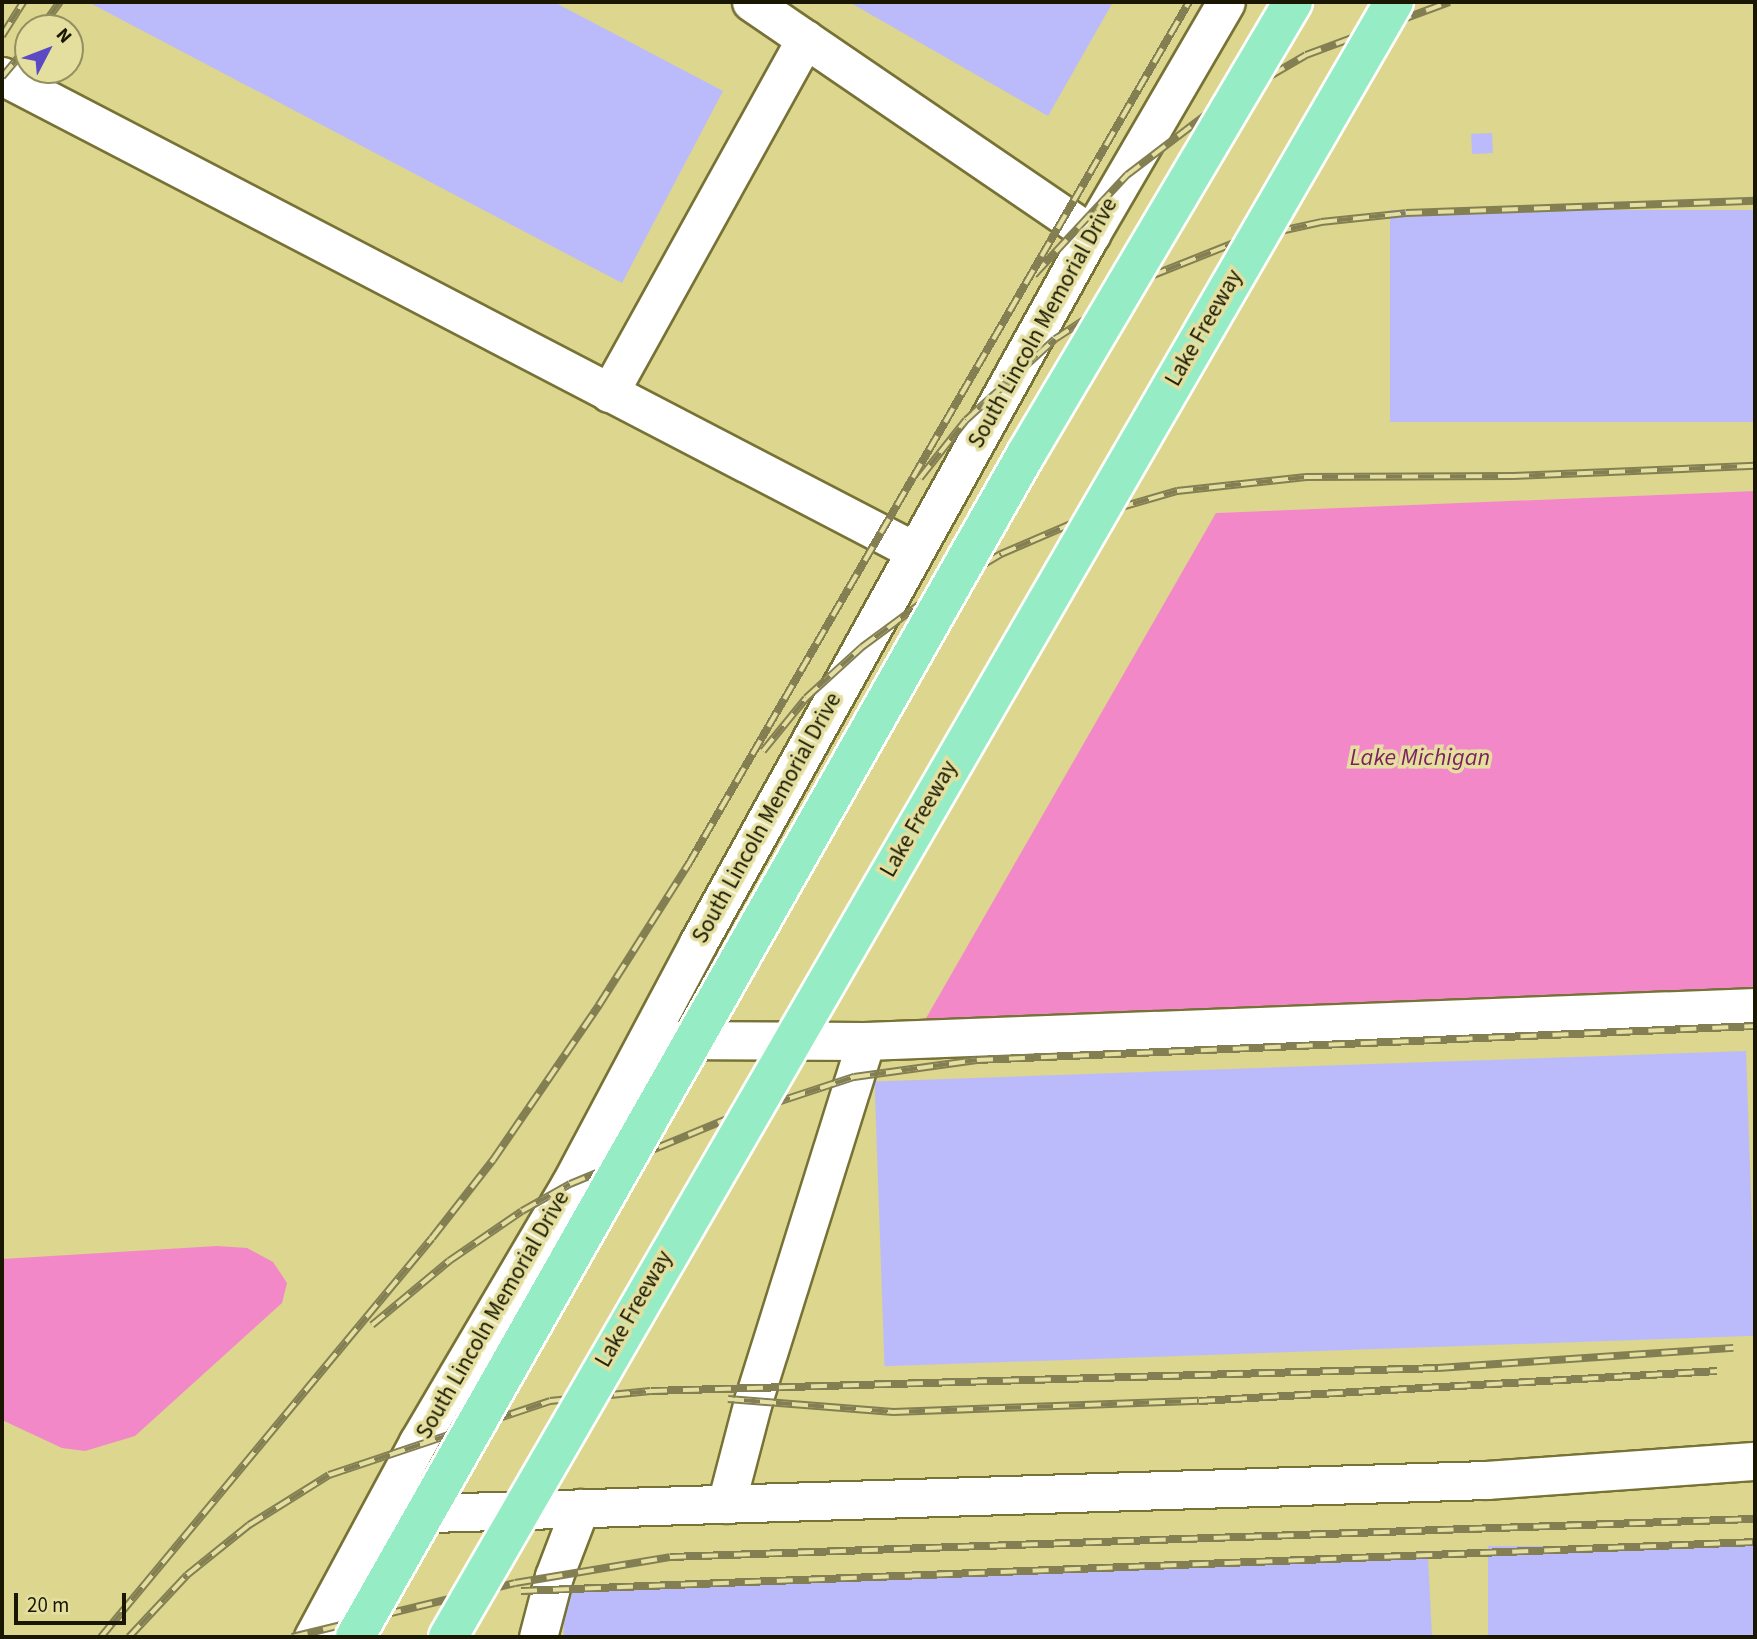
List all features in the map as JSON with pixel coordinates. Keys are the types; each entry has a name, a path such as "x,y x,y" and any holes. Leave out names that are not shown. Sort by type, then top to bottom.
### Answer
{"highway":[{"path":"355,1637 1026,454 1293,2"},
{"name":"Lake Freeway","path":"448,1637 1394,2"}],"street":[{"path":"751,2 1091,233"},
{"name":"South Lincoln Memorial Drive","path":"313,1637 379,1515 570,1184 646,1040 1091,233 1226,2"},
{"path":"609,393 805,39"},
{"path":"2,76 915,551"},
{"path":"646,1040 866,1041 1755,1007"},
{"path":"726,1504 754,1401 866,1041"},
{"path":"379,1515 1487,1479 1755,1461"},
{"path":"538,1637 554,1576 580,1508"}],"shaded area":[{"path":"2,2 1755,2 1755,491 1216,513 1755,995 1755,1637 2,1637"}],"water":[{"name":"Lake Michigan","path":"1755,491 1755,995 917,1034 1216,513"},
{"path":"217,1246 247,1248 273,1262 287,1283 282,1303 135,1436 85,1451 62,1448 2,1420 2,1259"}],"building":[{"path":"88,2 554,2 723,91 622,283"},
{"path":"849,2 1113,2 1048,116"},
{"path":"1492,133 1493,153 1472,154 1471,134"},
{"path":"1390,210 1755,210 1755,422 1390,422"},
{"path":"1746,1051 1755,1336 884,1366 875,1081"},
{"path":"1488,1546 1755,1546 1755,1637 1488,1637"},
{"path":"1428,1557 1432,1637 564,1637 562,1593"}],"railway":[{"path":"2,36 23,2"},
{"path":"51,14 60,2"},
{"path":"101,1637 432,1238 493,1160 599,1005 688,865 1189,2"},
{"path":"1034,275 1127,175 1215,108 1306,55 1449,2"},
{"path":"2,77 14,63"},
{"path":"920,478 966,420 1055,339 1151,276 1244,239 1321,222 1406,213 1755,201"},
{"path":"763,751 806,698 862,647 931,596 1001,554 1087,517 1177,491 1306,477 1513,476 1755,466"},
{"path":"372,1325 449,1261 522,1211 570,1184 729,1118 854,1077 977,1060 1755,1026"},
{"path":"129,1637 187,1575 249,1525 329,1475 550,1401 651,1391 1438,1368 1733,1348"},
{"path":"728,1399 893,1412 1199,1401 1717,1371"},
{"path":"292,1637 515,1583 670,1557 1755,1519"},
{"path":"521,1591 1755,1542"}]}
